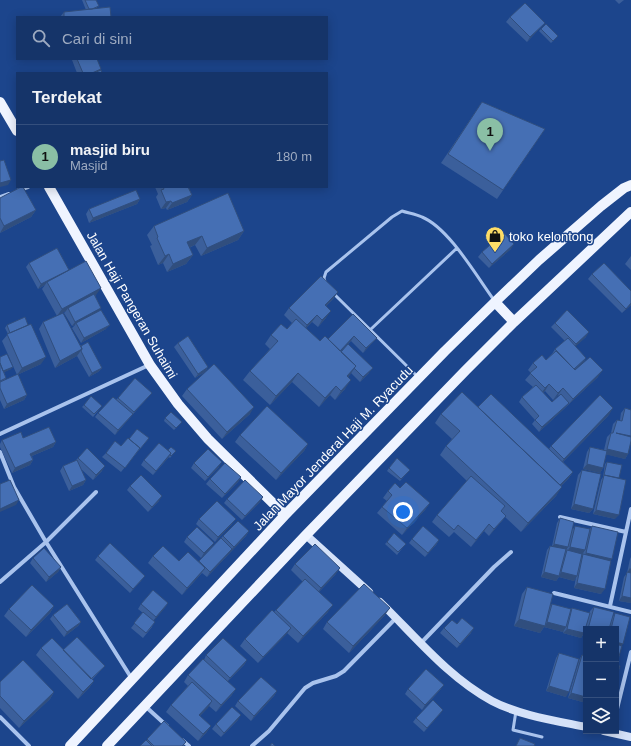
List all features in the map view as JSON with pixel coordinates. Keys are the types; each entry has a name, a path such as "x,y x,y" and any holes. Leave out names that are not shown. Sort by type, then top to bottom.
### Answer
{"main road":[{"path":"0,102 16,129"},
{"name":"Jalan Mayor Jenderal Haji M. Ryacudu","path":"70,746 285,515 419,378 495,302 588,217 629,184"},
{"name":"Jalan Haji Pangeran Suhaimi","path":"50,188 150,365 178,404 208,439 285,515"},
{"path":"107,746 306,535 466,370 514,322 631,212"},
{"path":"495,302 514,322"}],"street":[{"path":"0,197 25,188"},
{"path":"0,434 150,365"},
{"path":"0,452 14,487 46,542 133,680"},
{"path":"0,582 46,542 96,492"},
{"path":"610,606 631,509"},
{"path":"560,517 626,532"},
{"path":"306,535 396,618 420,644 472,688 493,702 516,710 546,719 583,726"},
{"path":"420,644 494,567 511,552"},
{"path":"554,593 631,612"},
{"path":"252,746 269,731 305,688 313,683 336,676 344,671 396,618"},
{"path":"619,700 631,652"},
{"path":"145,705 169,728"},
{"path":"0,717 29,746"},
{"path":"618,734 631,737"},
{"path":"179,737 189,746"}],"lane":[{"path":"326,286 324,278 326,272 392,217 402,211 423,217 439,228 457,248 495,302"},
{"path":"370,330 457,248"},
{"path":"331,291 419,378"},
{"path":"516,710 514,730 542,737"}],"building":[{"path":"85,0 96,0 99,6 89,9"},
{"path":"525,3 545,23 530,37 510,17"},
{"path":"110,7 111,16 64,16 64,12"},
{"path":"546,24 558,36 553,41 541,29"},
{"path":"77,60 97,60 101,69 94,72 83,72"},
{"path":"482,102 545,129 503,190 448,154"},
{"path":"4,160 11,180 0,183 0,161"},
{"path":"19,188 24,188 36,210 4,226 0,218 0,198"},
{"path":"188,188 192,195 172,203 171,201 166,202 161,190"},
{"path":"136,190 140,199 93,218 89,209"},
{"path":"228,193 244,231 207,248 202,236 187,242 193,255 173,264 169,254 165,256 157,238 158,237 154,226"},
{"name":"toko kelontong","path":"504,233 514,244 492,264 482,252"},
{"path":"57,248 69,270 41,284 29,263"},
{"path":"86,261 101,288 62,309 47,282"},
{"path":"604,263 631,291 631,303 626,309 592,274"},
{"path":"321,276 338,292 325,305 331,311 322,320 317,315 307,325 289,308"},
{"path":"94,294 101,308 75,322 68,308"},
{"path":"101,310 110,325 84,338 76,323"},
{"path":"567,310 589,332 576,344 555,323"},
{"path":"63,313 82,349 60,361 43,322"},
{"path":"353,314 377,338 366,348 354,336 340,351 328,339"},
{"path":"25,317 28,325 10,333 7,325"},
{"path":"296,319 320,341 325,336 356,366 347,376 351,380 341,391 336,386 325,398 298,373 276,396 250,371 278,341 271,335 281,324 287,329"},
{"path":"31,324 46,357 22,368 7,334"},
{"path":"188,336 208,367 198,374 178,343"},
{"path":"568,338 586,358 574,369 555,349"},
{"path":"88,342 102,368 92,373 81,351 81,346"},
{"path":"348,344 373,368 363,377 354,368 356,366 341,352"},
{"path":"556,351 575,370 590,357 603,370 573,399 563,388 558,393 549,384 545,388 530,373 537,367 533,363 542,355 546,360"},
{"path":"7,354 13,367 3,371 0,363 0,357"},
{"path":"0,363 6,378 0,381"},
{"path":"214,364 254,407 227,432 187,389"},
{"path":"18,374 27,395 7,404 0,388 0,382"},
{"path":"135,378 152,393 134,412 118,398"},
{"path":"536,385 552,402 561,394 569,403 542,427 535,420 539,416 522,397"},
{"path":"462,392 562,487 528,523 446,446 460,431 441,414"},
{"path":"491,394 573,472 560,485 478,407"},
{"path":"600,395 613,408 564,459 551,446"},
{"path":"91,396 102,406 94,414 84,405"},
{"path":"113,397 133,414 118,430 98,413"},
{"path":"267,406 308,444 281,473 240,435"},
{"path":"625,408 631,410 631,436 616,433 631,437 628,454 607,449 611,433 613,433 617,420 622,421"},
{"path":"171,412 182,422 176,428 165,418"},
{"path":"49,427 56,442 30,454 33,460 15,468 2,440 21,432 23,438"},
{"path":"137,429 149,438 140,449 129,439"},
{"path":"128,438 140,448 125,468 106,453 115,441 121,446"},
{"path":"159,443 171,453 156,471 144,460"},
{"path":"171,447 176,451 171,456 171,453 168,450"},
{"path":"590,447 607,451 603,468 587,464"},
{"path":"87,448 105,466 96,475 78,458"},
{"path":"208,449 222,462 208,477 194,463"},
{"path":"397,458 410,470 401,479 389,468"},
{"path":"77,460 86,480 72,486 63,466"},
{"path":"607,462 622,465 619,478 604,475"},
{"path":"225,463 241,477 225,494 210,479"},
{"path":"582,470 601,474 593,509 574,504"},
{"path":"141,475 162,496 152,507 130,486"},
{"path":"604,475 626,480 619,515 596,510"},
{"path":"471,476 505,506 501,511 506,516 494,529 489,524 476,540 458,525 454,530 437,515"},
{"path":"10,480 19,500 0,509 0,484"},
{"path":"245,480 263,497 245,516 227,499"},
{"path":"406,482 430,503 407,528 382,507 392,495 388,491 395,483 400,488"},
{"path":"217,501 236,519 218,537 199,519"},
{"path":"560,518 574,522 568,547 554,544"},
{"path":"238,521 249,531 234,547 223,536"},
{"path":"423,526 439,540 428,553 412,539"},
{"path":"575,526 590,529 585,550 570,547"},
{"path":"592,526 618,532 612,559 586,553"},
{"path":"197,527 214,543 204,553 187,537"},
{"path":"394,533 406,544 398,552 387,542"},
{"path":"221,538 232,549 210,572 199,561"},
{"path":"110,543 145,576 133,589 98,556"},
{"path":"315,544 340,568 321,588 295,564"},
{"path":"163,546 179,561 188,552 205,568 187,588 153,556"},
{"path":"550,546 566,549 559,576 544,572"},
{"path":"44,548 61,567 49,577 33,558"},
{"path":"567,550 582,554 577,576 561,572"},
{"path":"583,554 611,561 605,589 577,583"},
{"path":"627,572 631,573 631,598 622,596"},
{"path":"305,579 333,605 303,636 276,610"},
{"path":"364,584 390,608 353,646 327,622"},
{"path":"32,585 54,606 31,630 9,609"},
{"path":"527,587 553,594 545,626 519,619"},
{"path":"153,590 168,603 156,617 141,604"},
{"path":"67,604 81,622 67,632 53,615"},
{"path":"552,604 571,609 566,627 547,622"},
{"path":"594,607 614,612 610,626 589,626"},
{"path":"572,608 590,613 586,626 583,626 583,633 567,629"},
{"path":"272,610 291,628 263,657 245,639"},
{"path":"143,612 155,622 146,633 134,623"},
{"path":"615,613 630,617 623,644 619,643 619,626 612,626"},
{"path":"462,618 474,628 460,644 444,628 452,620 457,624"},
{"path":"77,637 105,666 91,679 63,650"},
{"path":"52,638 94,681 83,692 41,648"},
{"path":"223,638 247,660 230,678 206,655"},
{"path":"619,645 622,646 619,656"},
{"path":"559,653 579,659 569,692 549,686"},
{"path":"582,655 583,655 583,696 571,693"},
{"path":"203,659 236,689 221,705 188,675"},
{"path":"23,660 54,692 24,721 0,696 0,682"},
{"path":"426,669 444,685 425,705 408,689"},
{"path":"261,677 277,691 254,716 238,701"},
{"path":"192,682 212,701 199,715 211,726 203,734 171,705"},
{"path":"433,700 443,710 427,728 416,718"},
{"path":"232,707 241,715 224,733 216,724"},
{"path":"164,721 186,742 182,746 154,746 147,739"},
{"path":"520,738 535,744 534,746 516,746"},
{"path":"146,740 152,746 140,746"}],"place":[{"name":"masjid biru","path":"490,151"},
{"name":"toko kelontong","path":"495,253"}]}
